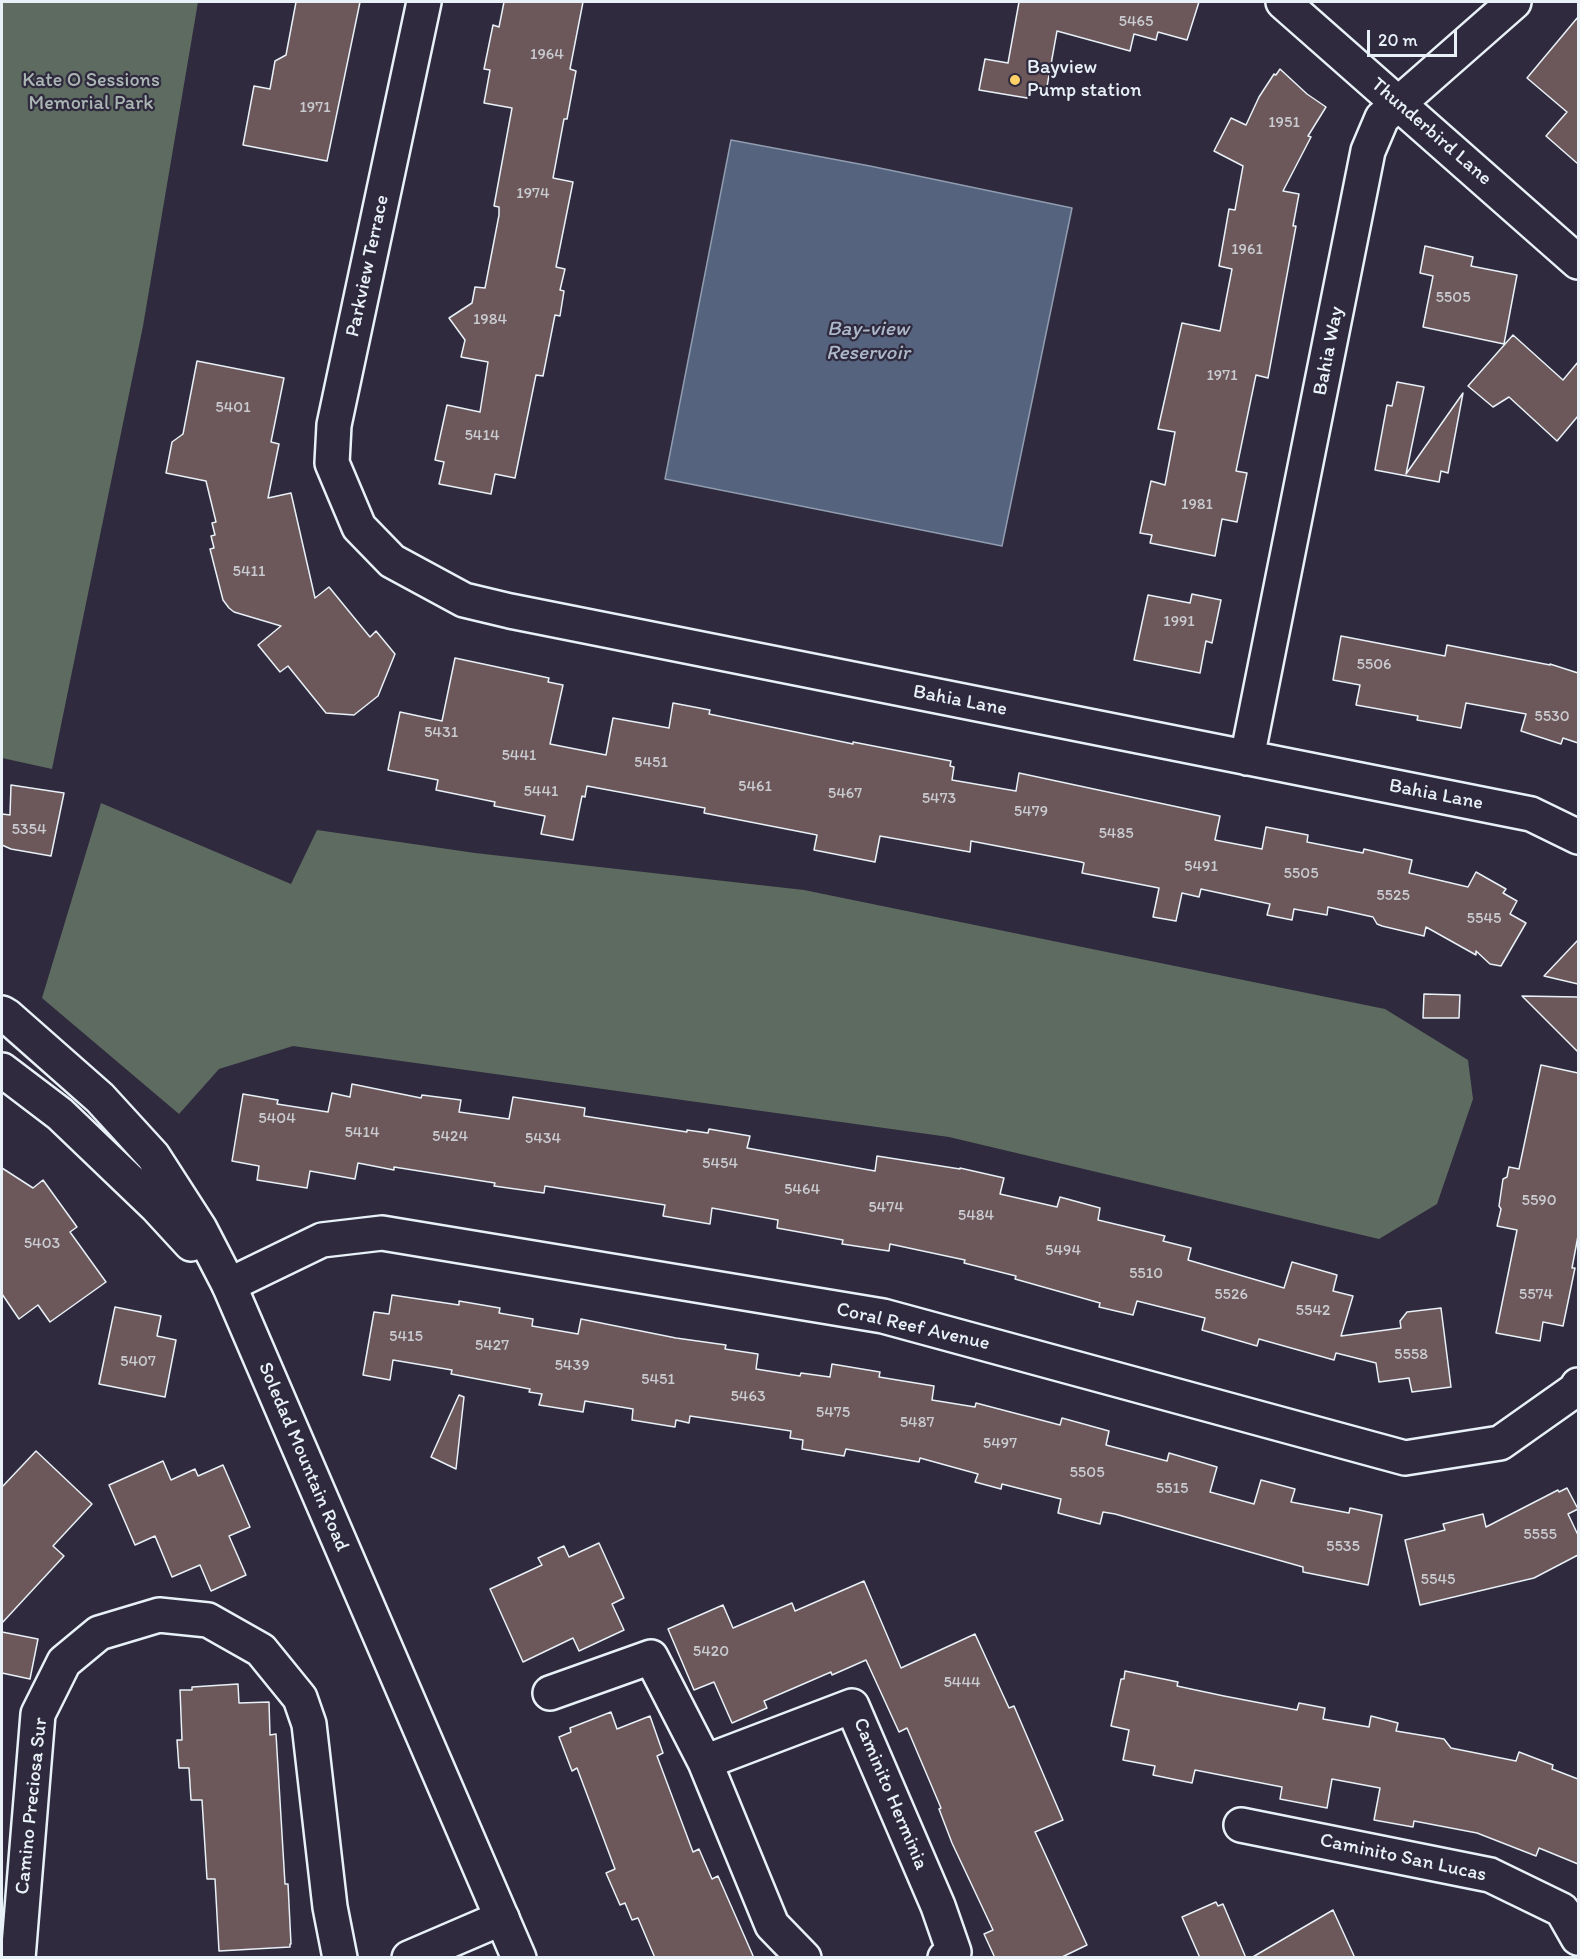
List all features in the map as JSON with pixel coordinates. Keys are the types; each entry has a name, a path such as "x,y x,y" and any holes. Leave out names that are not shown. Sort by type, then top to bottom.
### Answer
{"street":[{"name":"Parkview Terrace","path":"359,527 332,463 334,425 424,2"},
{"name":"Thunderbird Lane","path":"1283,2 1578,262"},
{"name":"Bahia Way","path":"1247,758 1368,151 1382,118 1514,2"},
{"name":"Bahia Lane","path":"359,527 392,561 464,600 522,614 1531,814 1578,837"},
{"name":"Soledad Mountain Road","path":"2,1013 100,1098 153,1156 200,1229 229,1285 502,1918 510,1955"},
{"path":"2,1070 60,1114 156,1206 229,1285"},
{"name":"Coral Reef Avenue","path":"229,1285 322,1240 382,1233 884,1316 1405,1458 1500,1443 1575,1390 1578,1385"},
{"name":"Camino Preciosa Sur","path":"18,1958 38,1714 64,1662 99,1633 159,1615 208,1620 261,1650 300,1698 309,1724 330,1907 340,1958"},
{"path":"550,1693 651,1657 705,1762 772,1925 804,1958"},
{"name":"Caminito Herminia","path":"705,1762 852,1706 938,1906 954,1952 945,1958"},
{"name":"Caminito San Lucas","path":"1241,1825 1490,1875 1562,1910 1578,1938"},
{"path":"410,1958 502,1918"}],"green space":[{"name":"Kate O Sessions Memorial Park","path":"2,2 198,2 143,326 52,769 2,758"},
{"path":"101,803 291,884 317,830 475,853 804,890 1385,1009 1468,1060 1473,1099 1437,1204 1379,1239 949,1137 293,1046 219,1069 179,1114 42,998"}],"water":[{"name":"Bay-view Reservoir","path":"731,140 1072,208 1002,546 665,479"}],"building":[{"path":"296,2 360,2 327,161 243,145 254,86 270,89 275,61 286,55"},
{"path":"504,2 583,2 570,69 576,71 553,178 573,182 556,267 565,269 560,290 564,291 560,316 555,315 543,376 536,375 515,478 495,474 491,494 439,484 444,462 435,460 447,405 480,412 488,362 461,357 465,340 449,318 472,303 475,287 485,288 499,215 499,207 494,206 512,108 484,103 490,70 484,69 493,25 499,27"},
{"path":"1019,2 1199,2 1187,40 1158,32 1156,40 1134,34 1130,51 1057,31 1046,92 1029,89 1027,98 979,90 985,59 1008,63"},
{"path":"1578,17 1578,164 1546,136 1567,112 1527,78"},
{"path":"1280,69 1307,94 1326,107 1308,136 1311,137 1283,191 1299,194 1293,226 1296,226 1268,378 1256,375 1236,471 1247,473 1237,522 1222,519 1215,556 1150,543 1152,535 1140,533 1151,481 1165,485 1175,432 1158,429 1182,323 1220,331 1232,269 1219,266 1229,209 1235,210 1243,166 1214,151 1231,118 1246,125 1259,97 1274,74 1276,75"},
{"path":"1425,246 1473,257 1471,266 1517,275 1504,344 1423,327 1433,276 1420,273"},
{"path":"1513,335 1563,380 1578,362 1578,416 1557,441 1509,397 1493,407 1468,386"},
{"path":"197,361 284,378 271,442 279,444 268,498 291,493 315,598 329,587 370,637 376,631 395,654 378,696 354,715 326,713 288,666 280,672 258,645 281,626 234,612 229,608 223,600 210,549 214,548 211,536 215,535 212,523 216,522 206,481 166,473 172,442 183,434"},
{"path":"1397,382 1424,387 1406,474 1463,393 1448,473 1441,471 1439,482 1375,470 1387,405 1392,406"},
{"path":"1192,594 1221,600 1212,643 1206,641 1200,673 1134,660 1148,595 1190,603"},
{"path":"1341,636 1445,656 1447,645 1550,664 1578,673 1578,743 1563,738 1561,744 1521,731 1526,714 1466,703 1461,728 1417,720 1418,716 1356,705 1360,685 1333,680"},
{"path":"455,658 549,678 548,682 563,685 550,744 606,755 613,718 669,728 673,703 710,710 709,714 853,744 853,742 951,761 950,766 954,767 952,780 1016,791 1019,773 1220,816 1215,840 1262,849 1266,827 1308,835 1307,842 1363,853 1364,849 1412,860 1409,873 1468,887 1476,872 1506,889 1503,893 1517,901 1510,914 1526,923 1501,966 1490,964 1476,951 1476,955 1426,927 1424,936 1382,926 1377,924 1373,917 1328,907 1327,915 1294,909 1292,920 1267,915 1270,904 1201,889 1199,897 1182,893 1176,921 1153,917 1159,888 1082,873 1084,863 1081,862 971,841 970,852 880,836 875,862 814,850 817,835 704,813 705,808 587,786 585,797 582,796 573,840 541,834 545,816 494,806 495,802 436,790 438,780 388,770 400,712 442,721"},
{"path":"11,785 64,793 51,856 11,849 2,845 2,814 10,815"},
{"path":"1578,940 1578,984 1544,976"},
{"path":"1424,994 1460,995 1459,1018 1423,1018"},
{"path":"1522,996 1578,997 1578,1052"},
{"path":"1541,1065 1578,1073 1578,1236 1572,1268 1575,1268 1563,1326 1543,1322 1540,1341 1496,1333 1517,1230 1497,1226 1501,1209 1499,1206 1503,1179 1507,1177 1509,1167 1519,1169"},
{"path":"352,1084 421,1098 422,1095 461,1100 459,1112 509,1119 513,1097 585,1108 584,1116 687,1132 687,1130 708,1133 709,1129 750,1136 747,1148 875,1171 877,1156 960,1168 1004,1178 1000,1194 1057,1207 1060,1197 1100,1208 1098,1220 1165,1236 1163,1241 1191,1248 1188,1260 1284,1288 1292,1262 1337,1275 1333,1291 1353,1296 1341,1336 1401,1328 1400,1321 1407,1312 1441,1308 1451,1387 1412,1392 1409,1378 1379,1382 1376,1363 1336,1353 1334,1360 1259,1339 1257,1346 1202,1330 1205,1318 1137,1301 1133,1315 1099,1307 1100,1303 1015,1279 1016,1276 964,1263 965,1260 890,1244 889,1251 842,1244 843,1240 777,1228 778,1220 712,1208 710,1224 663,1216 665,1205 545,1186 544,1193 494,1186 495,1183 358,1163 355,1179 310,1171 307,1188 257,1180 259,1166 232,1161 243,1094 278,1100 277,1104 328,1112 332,1093 350,1097"},
{"path":"2,1168 33,1188 43,1180 77,1227 70,1232 106,1282 50,1322 38,1305 19,1319 2,1294"},
{"path":"392,1295 459,1305 459,1301 500,1308 499,1313 533,1319 532,1326 578,1334 581,1319 676,1338 726,1345 725,1349 758,1354 756,1369 800,1376 801,1373 830,1377 832,1364 880,1372 879,1377 934,1386 932,1400 975,1407 976,1403 1060,1425 1062,1418 1109,1431 1106,1445 1167,1461 1169,1453 1217,1467 1210,1492 1254,1504 1261,1480 1295,1489 1291,1502 1349,1513 1350,1508 1382,1515 1368,1585 1303,1572 1303,1567 1115,1514 1103,1512 1100,1524 1058,1513 1061,1499 1002,1484 1001,1489 975,1482 978,1474 920,1458 919,1462 846,1449 844,1456 802,1449 803,1440 790,1438 791,1431 690,1416 689,1423 676,1420 675,1427 632,1420 633,1409 585,1401 583,1412 539,1405 542,1394 529,1392 530,1389 451,1374 452,1370 393,1360 390,1380 363,1375 374,1312 389,1314"},
{"path":"115,1307 161,1316 157,1336 176,1340 165,1397 99,1384"},
{"path":"459,1395 464,1397 456,1469 431,1457"},
{"path":"36,1451 92,1504 53,1546 64,1556 2,1623 2,1487"},
{"path":"163,1461 171,1480 195,1469 198,1476 223,1465 250,1527 229,1536 246,1575 211,1591 200,1565 172,1577 155,1536 135,1545 109,1485"},
{"path":"1567,1488 1578,1509 1568,1514 1578,1535 1578,1555 1534,1578 1420,1605 1405,1540 1445,1530 1443,1524 1483,1514 1486,1527 1558,1490 1559,1492"},
{"path":"599,1543 624,1598 612,1604 624,1630 579,1651 573,1638 523,1662 490,1589 542,1565 538,1558 564,1546 569,1557"},
{"path":"864,1581 901,1668 975,1634 1009,1708 1014,1706 1063,1820 1035,1832 1087,1945 1060,1958 995,1958 984,1934 993,1930 952,1843 939,1809 941,1808 907,1728 899,1732 866,1660 832,1675 831,1672 764,1701 767,1708 732,1723 714,1682 694,1690 668,1629 723,1605 733,1628 792,1603 795,1611"},
{"path":"2,1632 38,1639 30,1679 2,1673"},
{"path":"1125,1671 1178,1682 1177,1686 1297,1710 1299,1703 1325,1708 1323,1719 1369,1727 1371,1716 1398,1723 1396,1731 1444,1739 1451,1748 1516,1761 1519,1752 1553,1765 1552,1769 1578,1779 1578,1864 1539,1848 1536,1856 1477,1833 1414,1821 1413,1827 1374,1820 1380,1788 1332,1779 1327,1808 1280,1799 1282,1787 1195,1770 1192,1783 1153,1775 1155,1766 1123,1760 1129,1730 1111,1726 1121,1679 1124,1679"},
{"path":"238,1684 239,1703 269,1702 270,1735 276,1734 285,1884 288,1884 290,1947 219,1951 215,1879 207,1879 202,1800 191,1800 189,1768 179,1768 177,1740 182,1740 180,1690"},
{"path":"611,1712 617,1729 650,1716 663,1753 657,1756 693,1852 699,1849 712,1879 718,1876 754,1958 655,1958 638,1918 632,1920 625,1903 620,1905 606,1873 615,1869 577,1768 572,1771 559,1737 571,1732 570,1728"},
{"path":"1216,1902 1218,1906 1223,1904 1246,1958 1200,1958 1182,1917"},
{"path":"1333,1910 1355,1958 1251,1958"}],"place":[{"name":"Bayview Pump station","path":"1015,80"}]}
